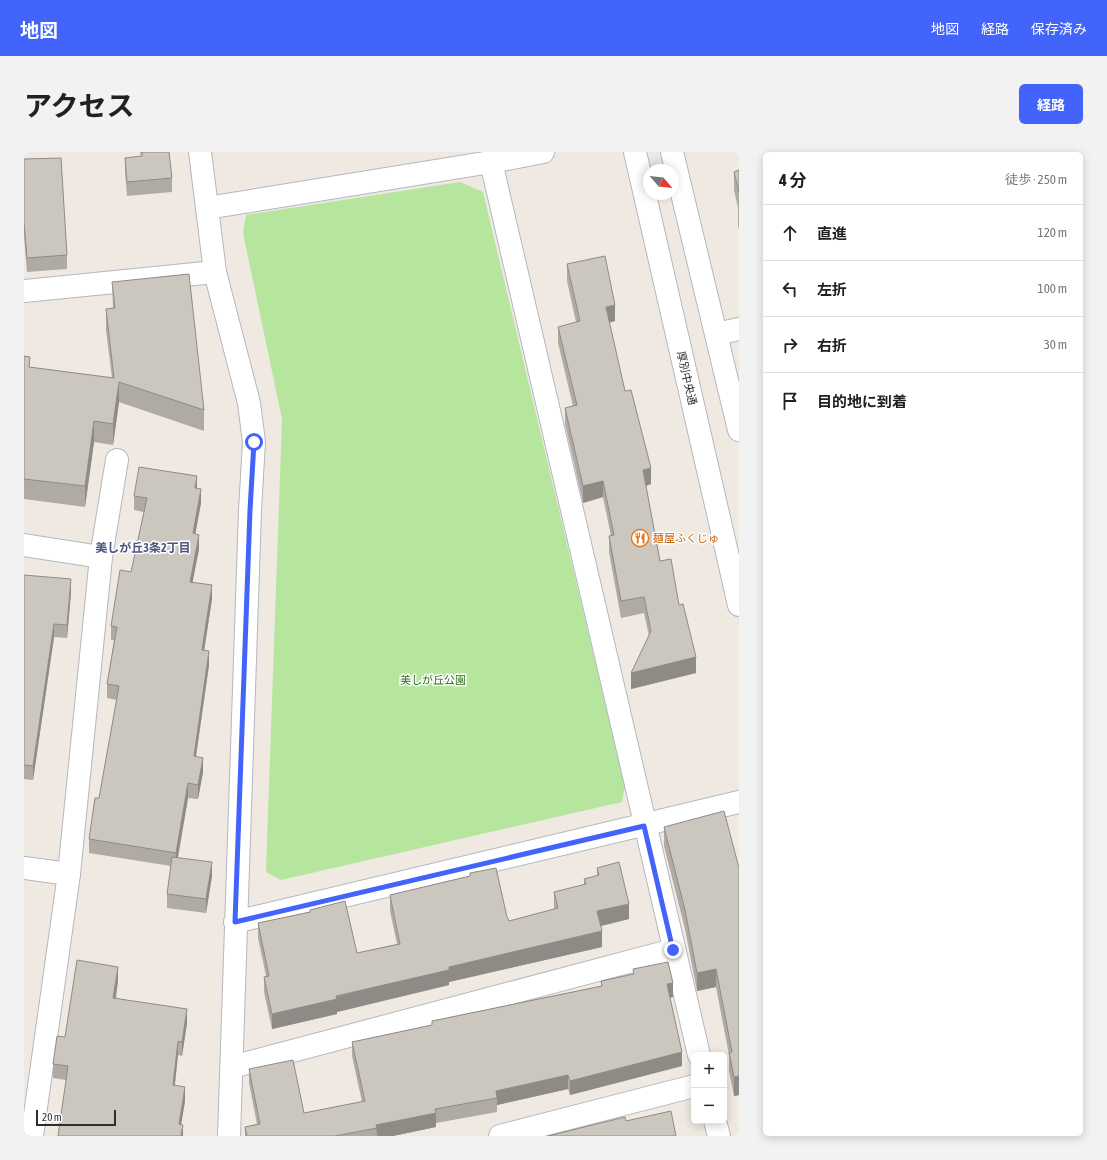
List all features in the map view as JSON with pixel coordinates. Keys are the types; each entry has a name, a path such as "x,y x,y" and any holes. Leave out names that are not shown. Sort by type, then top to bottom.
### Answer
{"street":[{"path":"200,152 215,272 249,403 254,442 250,510 235,922 229,1136"},
{"path":"206,208 491,162 543,152"},
{"name":"厚別中央通","path":"635,152 739,605"},
{"path":"672,152 739,430"},
{"path":"491,162 644,826 698,1052"},
{"path":"24,291 215,272"},
{"path":"716,334 739,328"},
{"path":"32,1136 69,874 101,557 117,460"},
{"path":"24,545 101,557"},
{"path":"235,922 644,826 739,802"},
{"path":"24,868 69,874"},
{"path":"232,1067 673,950"},
{"path":"500,1136 691,1087"},
{"path":"716,1124 719,1136"}],"green space":[{"name":"美しが丘公園","path":"460,182 483,192 625,787 622,802 281,880 266,872 282,419 243,233 246,215"}],"building":[{"path":"142,152 169,152 172,178 127,182 125,158 142,156"},
{"path":"61,158 67,255 27,258 24,222 24,159"},
{"path":"739,170 739,192 734,172"},
{"path":"605,256 615,305 606,307 625,391 631,390 651,468 643,470 660,561 671,559 679,605 683,604 696,657 631,673 651,631 644,597 621,601 609,536 614,535 603,481 583,486 565,408 577,405 558,327 580,321 567,264"},
{"path":"189,274 204,410 119,382 113,424 94,421 85,486 24,479 24,356 30,357 29,367 114,378 106,309 115,308 112,282"},
{"path":"139,467 197,476 195,488 201,489 193,533 199,535 190,582 212,585 202,650 209,651 194,756 203,758 198,785 188,783 176,853 89,839 95,798 99,798 119,686 107,684 117,627 111,626 120,570 131,572 147,498 134,496"},
{"path":"24,575 71,579 67,625 54,624 33,766 24,765"},
{"path":"724,811 739,868 739,1076 734,1077 729,1053 732,1052 716,969 697,973 685,910 664,827"},
{"path":"172,857 212,862 206,899 167,894"},
{"path":"619,862 629,904 597,911 602,931 449,967 449,970 336,996 337,999 272,1014 264,977 269,976 258,923 310,912 310,910 345,901 357,953 400,944 390,895 470,876 470,873 496,868 509,921 558,908 554,892 586,884 584,879 599,875 597,868"},
{"path":"77,960 118,967 113,998 187,1009 182,1042 178,1041 173,1085 185,1087 179,1124 183,1125 181,1136 58,1136 68,1066 53,1064 57,1036 65,1037"},
{"path":"668,962 673,983 667,984 682,1052 570,1081 568,1075 496,1091 497,1098 435,1109 436,1113 376,1125 377,1128 335,1136 247,1136 245,1127 260,1124 249,1069 293,1060 304,1113 365,1101 352,1042 432,1025 432,1021 602,986 601,981 634,974 633,969"},
{"path":"671,1111 676,1136 548,1136 625,1117 626,1121"}],"place":[{"name":"麺屋ふくじゅ","path":"640,538"}],"district":[{"name":"美しが丘3条2丁目","path":"143,548"}],"route":[{"path":"254,442 250,510 235,922 644,826 673,950"}]}
